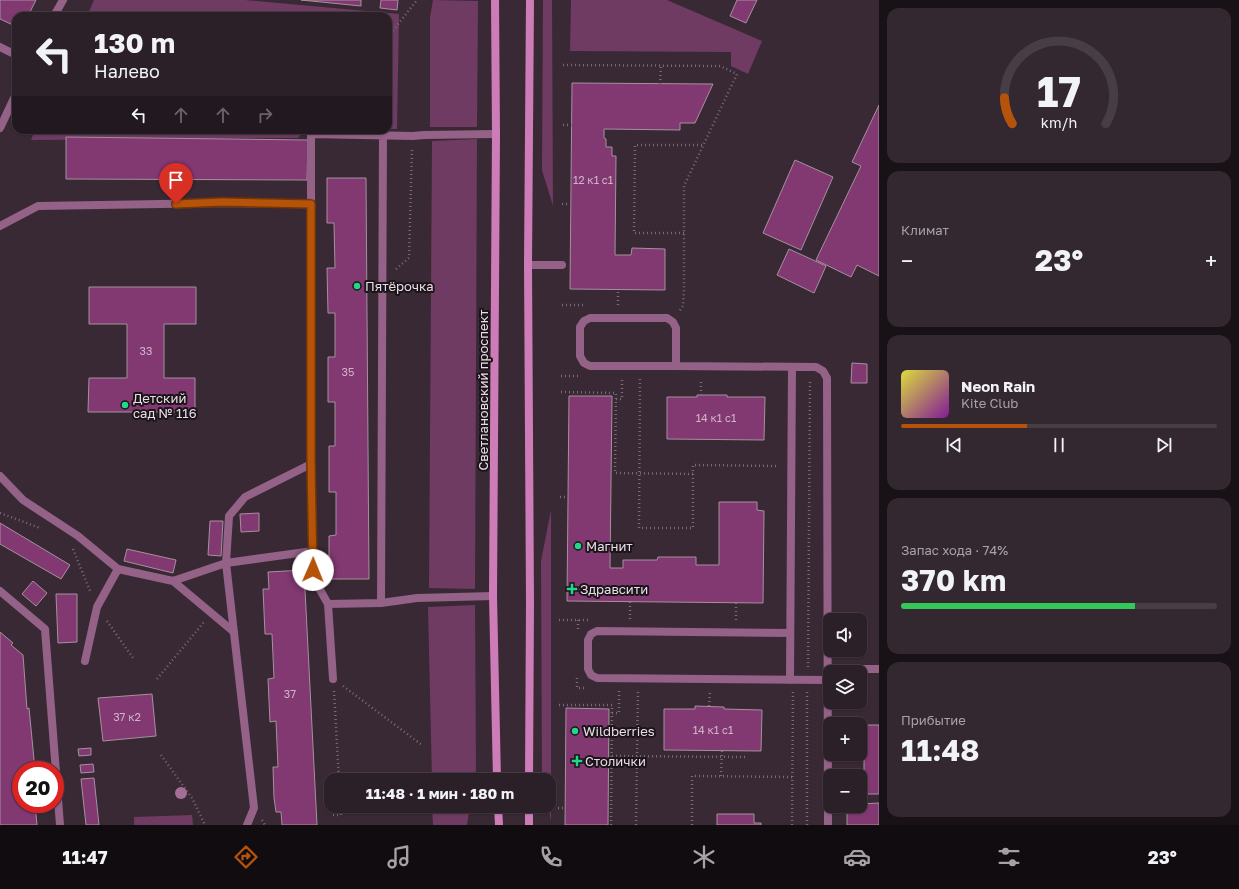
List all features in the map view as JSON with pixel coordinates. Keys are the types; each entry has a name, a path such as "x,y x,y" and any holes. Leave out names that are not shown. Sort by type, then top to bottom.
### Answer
{"main road":[{"name":"Светлановский проспект","path":"495,0 496,134 493,596 498,773"},
{"path":"529,773 530,603 528,265 530,0"},
{"path":"498,813 498,825"},
{"path":"529,813 529,825"}],"lane":[{"path":"56,12 62,0"},
{"path":"0,47 12,53"},
{"path":"0,128 12,102"},
{"path":"313,570 314,551 311,464 311,134 413,136 424,134 496,134"},
{"path":"381,603 383,135"},
{"path":"0,226 38,206 222,202 311,204"},
{"path":"528,265 562,265"},
{"path":"676,366 676,328 673,322 667,318 590,318 584,321 580,327 580,356 584,363 590,366 816,367 823,371 827,378 828,665"},
{"path":"791,680 792,367"},
{"path":"247,825 254,808 226,563 230,516 245,497 311,464"},
{"path":"0,476 23,500 78,536 118,569 173,581 234,632"},
{"path":"173,581 226,563 314,551"},
{"path":"85,661 97,607 118,569"},
{"path":"314,579 328,604 333,678"},
{"path":"0,591 45,629 60,825"},
{"path":"328,604 381,603 417,598 493,596"},
{"path":"790,633 597,631 591,634 588,640 588,669 591,675 597,678 823,680"},
{"path":"867,669 879,669"},
{"path":"828,709 828,825"}],"path":[{"path":"392,32 417,0"},
{"path":"563,65 720,66 737,74 684,186 683,306 673,322"},
{"path":"660,84 661,66"},
{"path":"563,125 572,125"},
{"path":"382,281 409,258 413,136"},
{"path":"684,233 634,233 635,145 703,146"},
{"path":"562,204 571,204"},
{"path":"618,290 618,306"},
{"path":"807,825 810,367"},
{"path":"616,399 622,399 622,376"},
{"path":"640,377 639,528 693,528 694,465 783,466"},
{"path":"701,377 701,395"},
{"path":"561,392 616,393 615,473 694,474"},
{"path":"560,497 568,497"},
{"path":"0,513 41,529"},
{"path":"630,602 630,620"},
{"path":"736,603 736,621"},
{"path":"157,678 211,613"},
{"path":"333,678 422,745"},
{"path":"333,678 339,773"},
{"path":"791,680 792,825"},
{"path":"612,713 619,713 619,689"},
{"path":"636,825 638,689"},
{"path":"709,706 710,690"},
{"path":"559,705 612,705 611,825"},
{"path":"721,776 722,751"},
{"path":"161,755 192,798 205,825"},
{"path":"612,756 746,757"},
{"path":"692,825 692,776 792,777"},
{"path":"558,808 566,808"},
{"path":"333,815 341,815 341,813"}],"shaded area":[{"path":"94,0 245,0 377,12 89,12"},
{"path":"433,0 478,1 477,127 430,127 430,17"},
{"path":"543,0 552,0 553,206 542,170"},
{"path":"571,0 667,0 762,41 748,74 731,66 731,52 570,51"},
{"path":"392,13 399,14 397,129 392,129"},
{"path":"33,134 301,134 298,138 31,140"},
{"path":"477,139 475,589 429,588 432,141"},
{"path":"551,510 551,773 542,773 541,561"},
{"path":"475,605 475,773 432,773 428,607"},
{"path":"432,813 469,813 467,825 433,825"},
{"path":"192,815 193,825 134,825 134,817"}],"building":[{"path":"0,0 36,0 30,12 12,12 12,25 0,19"},
{"path":"301,0 361,0 361,6"},
{"path":"381,0 398,0 397,10 380,8"},
{"path":"737,0 757,0 746,23 730,16"},
{"path":"572,83 713,84 695,123 680,123 680,130 604,129 606,147 612,147 612,156 616,156 615,255 631,255 632,248 665,249 665,290 570,289"},
{"path":"879,105 879,276 857,265 851,277 816,260 861,166 852,162"},
{"path":"66,137 308,140 307,180 66,179"},
{"path":"795,160 833,177 801,250 763,233"},
{"path":"327,178 366,178 369,579 305,579 304,570 329,570 329,536 336,535 336,492 329,492 329,446 335,446 335,402 328,402 328,357 335,357 335,313 328,313 327,268 335,268 334,223 327,223"},
{"path":"789,249 826,266 814,293 777,275"},
{"path":"89,287 196,287 196,324 164,324 164,378 195,378 195,412 88,412 89,378 127,378 127,324 89,324"},
{"path":"852,363 867,364 867,383 851,383"},
{"path":"697,395 765,397 764,440 667,439 667,397 697,397"},
{"path":"569,396 612,396 610,568 623,568 623,560 657,560 658,557 696,557 696,565 719,565 719,502 757,502 757,510 764,511 763,603 567,601"},
{"path":"259,513 259,531 241,532 240,514"},
{"path":"210,521 223,521 221,556 208,555"},
{"path":"0,523 70,565 61,579 0,544"},
{"path":"127,549 176,560 173,573 124,561"},
{"path":"304,570 317,825 282,825 281,812 276,812 274,798 273,767 278,767 276,721 270,722 268,679 274,678 272,634 265,634 263,589 269,589 268,572"},
{"path":"33,581 47,593 36,606 22,594"},
{"path":"56,594 77,594 77,642 58,643"},
{"path":"0,632 13,643 11,645 23,655 27,709 29,708 34,761 12,761 12,813 36,813 37,825 0,825"},
{"path":"152,694 156,736 103,741 98,698"},
{"path":"695,706 724,707 724,709 762,710 761,751 664,750 664,709 695,709"},
{"path":"566,708 609,709 608,825 565,825"},
{"path":"867,725 879,725 879,794 867,794 867,769 864,769 864,761 867,761"},
{"path":"91,748 91,755 79,756 78,749"},
{"path":"93,764 94,772 81,773 80,765"},
{"path":"94,778 99,825 86,825 81,779"},
{"path":"879,803 879,825 847,825 847,813 867,813 867,804"},
{"path":"717,814 754,814 754,823 761,823 761,825 717,825"}],"place":[{"name":"Пятёрочка","path":"357,286"},
{"name":"Детский сад № 116","path":"125,405"},
{"name":"Магнит","path":"578,546"},
{"name":"Здравсити","path":"572,589"},
{"name":"Wildberries","path":"575,731"},
{"name":"Столички","path":"577,761"}],"route":[{"path":"176,204 222,202 311,204 311,464 314,551 313,570"}]}
